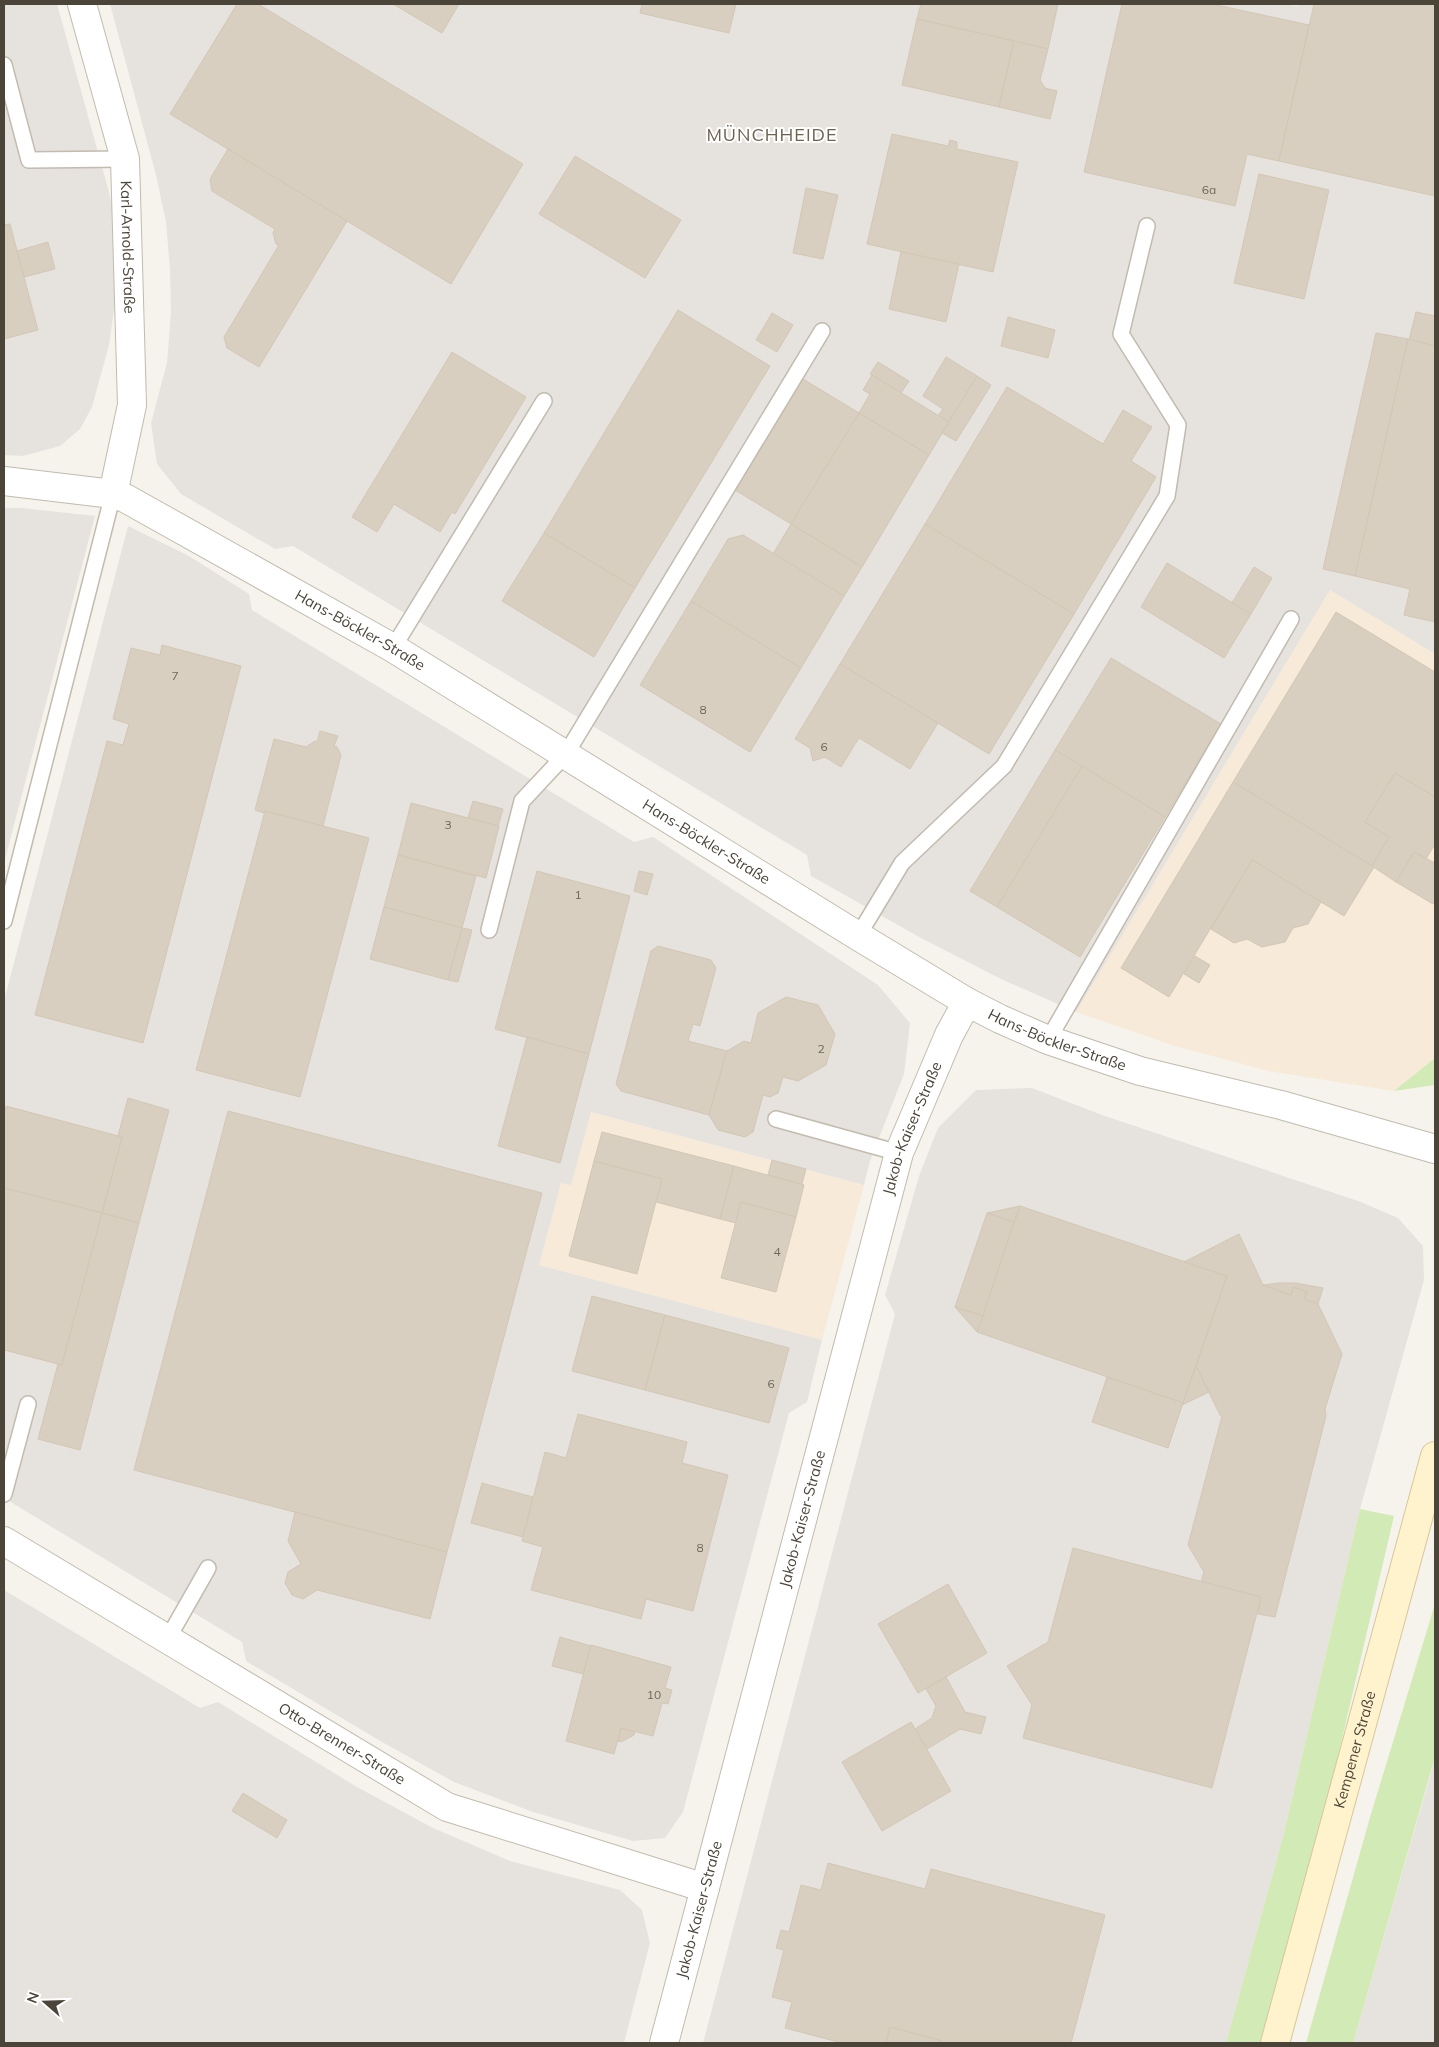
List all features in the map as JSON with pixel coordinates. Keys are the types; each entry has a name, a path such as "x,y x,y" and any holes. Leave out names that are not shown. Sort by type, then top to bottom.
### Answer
{"main road":[{"name":"Kempener Straße","path":"1275,2043 1435,1456"}],"street":[{"name":"Karl-Arnold-Straße","path":"82,4 125,159 132,405 113,494"},
{"name":"Hans-Böckler-Straße","path":"4,481 113,494 125,498 393,648 967,1002 1048,1040 1140,1071 1281,1104 1435,1149"},
{"name":"Jakob-Kaiser-Straße","path":"664,2043 899,1153 949,1035 967,1002"},
{"path":"1420,1514 1435,1485"},
{"name":"Otto-Brenner-Straße","path":"4,1541 447,1807 705,1888"}],"lane":[{"path":"4,65 29,160 125,159"},
{"path":"858,936 902,863 1004,766 1167,496 1178,425 1121,334 1147,226"},
{"path":"489,930 522,801 566,754 822,331"},
{"path":"393,648 544,401"},
{"path":"4,921 113,494"},
{"path":"1048,1040 1291,619"},
{"path":"776,1119 899,1153"},
{"path":"4,1494 28,1404"},
{"path":"167,1640 208,1568"}],"shaded area":[{"path":"4,4 57,4 109,192 117,229 117,288 109,345 92,407 80,429 60,446 23,456 4,455"},
{"path":"110,4 1285,4 1297,6 1298,4 1435,4 1435,654 1330,590 1076,1012 1001,979 921,938 811,876 807,855 293,546 275,549 181,494 157,464 151,423 167,363 171,313 166,222 156,175"},
{"path":"4,508 22,508 95,516 4,863"},
{"path":"128,526 189,556 249,594 252,610 634,842 653,837 878,985 910,1023 904,1074 870,1161 864,1185 591,1112 571,1185 561,1183 539,1265 822,1340 807,1402 789,1413 683,1812 665,1838 633,1841 533,1812 454,1782 382,1742 246,1661 242,1642 4,1498 4,1001"},
{"path":"1330,590 1435,654 1435,1058 1394,1091 1268,1071 1175,1046 1076,1012"},
{"path":"1032,1088 1102,1115 1361,1202 1398,1218 1423,1246 1424,1280 1360,1509 1284,1833 1226,2043 703,2043 895,1314 885,1295 919,1176 938,1128 976,1090"},
{"path":"590,1112 864,1185 822,1340 539,1265 561,1183 571,1185"},
{"path":"4,1590 200,1708 218,1702 357,1787 433,1828 510,1861 620,1890 642,1910 650,1943 624,2043 4,2043"},
{"path":"1435,1757 1435,2043 1353,2043 1429,1780"}],"green space":[{"path":"1435,1058 1435,1085 1394,1091"},
{"path":"1360,1509 1394,1516 1328,1799 1261,2043 1226,2043 1284,1833"},
{"path":"1435,1604 1435,1757 1353,2043 1306,2043 1371,1814"}],"building":[{"path":"237,4 258,4 523,164 451,284 170,114"},
{"path":"393,4 459,4 442,33"},
{"path":"642,4 736,4 729,33 640,13"},
{"path":"921,4 1058,4 1048,49 917,19"},
{"path":"1122,4 1212,4 1309,25 1279,161 1247,154 1235,206 1084,172"},
{"path":"1314,4 1435,4 1435,196 1279,161"},
{"path":"917,19 1014,41 999,107 902,85"},
{"path":"1014,41 1048,49 1040,80 1045,88 1057,91 1050,119 999,107"},
{"path":"892,134 948,146 950,140 957,142 957,149 1018,162 993,272 867,244"},
{"path":"228,149 347,221 259,367 227,348 224,337 279,245 276,244 273,233 275,229 212,191 210,179"},
{"path":"575,156 681,220 645,278 539,214"},
{"path":"1259,174 1329,190 1304,299 1234,283"},
{"path":"806,188 838,195 823,259 793,253"},
{"path":"10,224 38,330 4,339 4,225"},
{"path":"48,242 55,269 24,277 17,251"},
{"path":"901,252 959,264 946,322 889,309"},
{"path":"678,310 770,366 635,588 544,533"},
{"path":"1416,312 1435,316 1435,346 1409,340"},
{"path":"772,313 793,325 777,352 756,340"},
{"path":"1008,317 1055,330 1048,358 1001,346"},
{"path":"1376,333 1408,339 1355,576 1323,569"},
{"path":"1408,339 1435,346 1435,622 1404,615 1410,589 1355,576"},
{"path":"452,352 526,397 455,514 452,512 440,532 394,504 377,532 352,517"},
{"path":"946,357 977,376 949,422 938,416 943,409 923,396"},
{"path":"878,362 909,381 901,393 870,374"},
{"path":"872,375 949,422 929,455 859,413 870,394 863,390"},
{"path":"977,376 991,385 956,441 942,433"},
{"path":"803,379 859,413 791,524 735,490"},
{"path":"1007,387 1103,444 1123,410 1152,427 1131,461 1156,477 1074,614 925,524"},
{"path":"859,413 929,455 862,567 791,524"},
{"path":"791,524 862,567 844,596 773,554"},
{"path":"925,524 1074,614 989,754 840,664"},
{"path":"544,533 635,588 594,657 502,601"},
{"path":"743,535 844,596 801,668 691,601 728,539"},
{"path":"1167,563 1251,614 1224,658 1141,607"},
{"path":"1254,567 1272,578 1251,614 1232,603"},
{"path":"691,601 801,668 750,752 640,685"},
{"path":"1336,612 1435,672 1435,797 1395,773 1365,822 1389,837 1372,866 1233,782"},
{"path":"162,645 241,666 143,1043 35,1015 107,741 123,745 129,724 113,719 131,648 160,655"},
{"path":"1111,658 1221,724 1165,817 1055,750"},
{"path":"840,664 938,723 910,769 859,738 841,767 825,757 813,761 810,748 795,739"},
{"path":"320,731 338,736 334,746 337,747 341,755 323,826 255,810 274,739 306,747 315,741 317,742"},
{"path":"1055,750 1082,766 997,907 970,891"},
{"path":"1082,766 1165,817 1080,957 997,907"},
{"path":"1395,773 1435,797 1435,844 1426,859 1414,852 1396,882 1372,866 1389,837 1365,822"},
{"path":"1233,782 1374,867 1344,916 1252,860 1169,997 1121,968"},
{"path":"473,801 503,809 498,826 468,818"},
{"path":"411,803 499,826 486,878 398,855"},
{"path":"265,811 369,838 300,1097 196,1070"},
{"path":"1414,852 1435,863 1435,901 1433,904 1396,882"},
{"path":"398,855 476,876 462,928 384,907"},
{"path":"1252,860 1321,902 1308,924 1293,928 1285,942 1262,947 1247,939 1234,943 1211,929"},
{"path":"537,871 630,896 589,1054 495,1029"},
{"path":"639,871 653,874 647,895 634,891"},
{"path":"384,907 462,928 448,980 370,959"},
{"path":"462,928 472,930 458,982 448,980"},
{"path":"658,946 711,960 716,968 700,1026 693,1024 688,1041 727,1051 709,1115 621,1091 616,1084 651,951"},
{"path":"1195,956 1210,965 1199,983 1184,974"},
{"path":"786,997 818,1005 835,1034 826,1065 798,1081 783,1077 778,1093 770,1097 763,1095 753,1132 745,1137 718,1130 709,1115 727,1051 744,1041 751,1043 758,1013"},
{"path":"527,1037 589,1054 560,1163 498,1146"},
{"path":"128,1098 169,1110 139,1223 102,1213 122,1137 118,1136"},
{"path":"6,1106 122,1137 102,1213 4,1188 4,1115"},
{"path":"228,1111 542,1193 447,1552 134,1470"},
{"path":"602,1132 734,1166 720,1219 656,1202 662,1179 594,1161"},
{"path":"772,1160 806,1169 802,1184 768,1175"},
{"path":"594,1161 662,1179 637,1274 569,1256"},
{"path":"734,1166 804,1185 796,1217 741,1202 736,1223 720,1219"},
{"path":"4,1188 102,1213 62,1365 4,1350"},
{"path":"741,1202 796,1217 776,1292 721,1278"},
{"path":"1020,1206 1227,1276 1183,1403 977,1332"},
{"path":"1020,1206 1014,1222 987,1213"},
{"path":"102,1213 139,1223 80,1450 38,1439 58,1364 62,1365"},
{"path":"987,1213 1014,1222 983,1316 955,1307"},
{"path":"1239,1234 1263,1285 1291,1295 1293,1287 1307,1292 1304,1299 1318,1304 1342,1354 1325,1409 1326,1416 1275,1617 1258,1614 1261,1597 1201,1582 1204,1572 1188,1545 1222,1416 1196,1366 1227,1276 1184,1262"},
{"path":"1295,1283 1323,1288 1318,1304 1304,1299 1307,1292 1293,1287 1291,1295 1263,1285"},
{"path":"592,1296 665,1315 645,1390 572,1371"},
{"path":"955,1307 983,1316 977,1332"},
{"path":"665,1315 789,1348 769,1423 645,1390"},
{"path":"1196,1366 1209,1392 1182,1405 1183,1403"},
{"path":"1107,1377 1183,1403 1168,1448 1092,1422"},
{"path":"578,1414 687,1442 682,1463 728,1475 693,1611 646,1599 641,1619 531,1590 543,1547 522,1541 545,1452 566,1458"},
{"path":"482,1483 533,1497 523,1537 471,1523"},
{"path":"295,1512 447,1552 430,1619 317,1590 303,1599 292,1595 285,1583 288,1572 301,1564 288,1541"},
{"path":"1073,1548 1261,1597 1212,1788 1023,1738 1032,1705 1007,1666 1048,1642"},
{"path":"948,1584 987,1653 918,1693 878,1624"},
{"path":"560,1637 591,1646 583,1674 552,1666"},
{"path":"591,1645 671,1667 665,1688 672,1690 668,1704 662,1703 653,1736 621,1728 614,1754 566,1741"},
{"path":"946,1677 965,1712 986,1717 981,1734 960,1729 927,1749 915,1729 932,1718 936,1706 926,1689"},
{"path":"911,1722 951,1791 882,1831 842,1762"},
{"path":"621,1728 635,1732 634,1735 621,1742 618,1741"},
{"path":"243,1793 287,1820 277,1838 232,1811"},
{"path":"828,1863 925,1889 931,1869 1105,1915 1071,2043 941,2043 942,2041 890,2027 886,2043 842,2043 785,2028 792,2002 772,1997 784,1950 776,1948 781,1930 789,1932 801,1885 821,1890"},
{"path":"890,2027 942,2041 941,2043 886,2043"}],"district":[{"name":"MÜNCHHEIDE","path":"772,135"}]}
